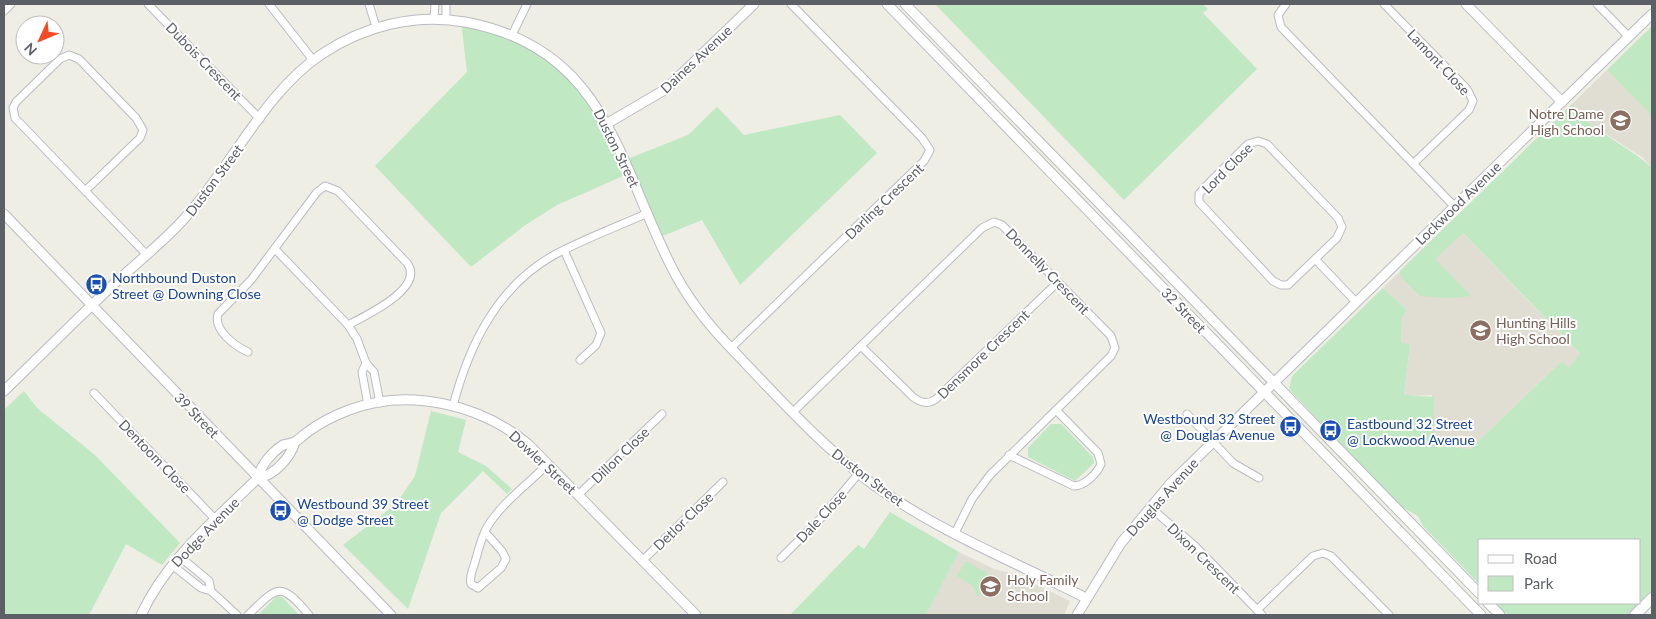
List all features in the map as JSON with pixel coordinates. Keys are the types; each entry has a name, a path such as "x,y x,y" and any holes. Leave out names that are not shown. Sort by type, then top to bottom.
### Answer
{"main road":[{"path":"1635,615 1652,598"}],"street":[{"path":"4,11 11,4"},
{"name":"Dubois Crescent","path":"148,4 260,119"},
{"path":"269,4 313,60"},
{"path":"369,4 376,27"},
{"path":"434,20 435,4"},
{"path":"446,4 446,20"},
{"path":"512,36 526,4"},
{"name":"Daines Avenue","path":"608,123 666,89 754,4"},
{"name":"Darling Crescent","path":"732,348 924,162 930,150 922,138 791,4"},
{"name":"32 Street","path":"887,4 1481,615"},
{"name":"32 Street","path":"905,4 1478,592"},
{"path":"1286,4 1278,15 1281,27 1454,206"},
{"name":"Lamont Close","path":"1384,4 1467,89 1473,101 1469,110 1413,164"},
{"path":"1466,4 1562,102"},
{"path":"1597,4 1629,37"},
{"name":"Lockwood Avenue","path":"1263,392 1652,14"},
{"name":"Duston Street","path":"4,391 184,219 285,87 313,60 339,43 376,27 404,21 446,20 487,27 512,36 538,49 560,65 584,88 608,123 671,267 689,298 732,348 793,412 859,473 906,506 954,533 1086,598"},
{"path":"86,191 140,138 143,130 140,122 79,59 69,55 60,59 18,100 13,110 17,121 147,255"},
{"name":"Lord Close","path":"1258,141 1267,144 1341,222 1340,234 1315,259 1288,285 1277,284 1202,207 1199,198 1202,191 1248,144 1258,141"},
{"path":"248,352 238,347 222,331 217,317 220,311 251,280 319,189 328,186 338,191 407,262 411,275 400,292 386,303 348,325"},
{"path":"453,406 472,346 494,311 525,276 564,250 648,213"},
{"name":"39 Street","path":"4,214 391,615"},
{"name":"Donnelly Crescent","path":"793,412 982,228 990,223 996,223 1005,227 1111,336 1115,348 1112,356 1010,455 977,490 954,533"},
{"path":"275,249 348,325 357,339 366,363 374,372 380,403"},
{"path":"564,250 601,333 596,345 580,360"},
{"path":"1315,259 1356,302"},
{"name":"Densmore Crescent","path":"860,346 913,397 921,402 929,403 942,393 1058,282"},
{"path":"366,363 362,372 368,405"},
{"name":"Douglas Avenue","path":"1077,615 1121,543 1150,507 1263,392"},
{"name":"Dentoom Close","path":"94,393 216,519"},
{"name":"Dowler Street","path":"258,478 268,476 291,454 295,442 323,422 348,410 380,403 416,400 453,406 479,414 502,426 524,441 696,615"},
{"path":"1010,455 1074,486 1081,486 1097,471 1101,464 1098,453 1056,410"},
{"name":"Dillon Close","path":"578,495 662,414"},
{"path":"1187,414 1237,466 1259,478"},
{"path":"485,532 502,551 506,559 501,568 478,588 471,584 470,577 485,532 494,517 548,464"},
{"name":"Dale Close","path":"781,558 826,514 859,473"},
{"name":"Dodge Avenue","path":"141,615 172,564 258,478"},
{"name":"Detlor Close","path":"642,561 723,482"},
{"name":"Dixon Crescent","path":"1150,507 1196,547 1260,612 1313,556 1323,553 1332,556 1389,615"},
{"path":"179,556 209,581 211,591"},
{"path":"172,564 201,588 211,591 236,615"},
{"path":"248,615 271,593 280,590 288,593 308,615"},
{"path":"1489,604 1500,615"}],"shaded area":[{"name":"Notre Dame High School","path":"1607,70 1652,116 1652,168 1642,157 1593,126 1574,107 1573,103"},
{"name":"Hunting Hills High School","path":"1451,221 1580,354 1569,369 1562,361 1470,449 1433,445 1432,395 1404,396 1410,346 1401,342 1402,318 1407,310 1383,288"},
{"name":"Holy Family School","path":"959,552 994,569 1014,574 1070,601 1064,615 926,615"}],"green space":[{"path":"935,4 1203,4 1208,9 1203,13 1257,69 1124,200"},
{"path":"461,21 525,42 584,88 625,160 688,135 717,107 744,135 840,115 877,153 740,285 702,220 658,238 630,173 557,205 524,226 471,267 375,166 467,72"},
{"path":"1652,26 1652,116 1607,70"},
{"path":"1573,103 1577,111 1585,119 1652,168 1652,594 1629,615 1508,615 1497,604 1641,604 1641,539 1478,539 1478,583 1423,526 1418,516 1400,506 1289,389 1292,376 1383,288 1407,310 1402,318 1401,342 1410,345 1404,395 1434,397 1433,445 1470,449 1562,361 1569,368 1580,354 1463,233 1435,259 1471,296 1448,298 1420,296 1401,277 1400,271"},
{"path":"24,391 37,408 95,455 180,543 162,565 126,544 89,615 4,615 4,410"},
{"path":"431,411 466,420 458,452 486,466 512,489 507,494 483,471 441,513 408,609 343,545 396,504 415,476"},
{"path":"1051,424 1061,424 1093,457 1094,463 1075,481 1028,457 1028,448"},
{"path":"890,512 959,552 926,615 790,615 858,545 864,549"},
{"path":"966,561 987,573 991,592 977,596 973,586 957,576"},
{"path":"277,596 282,597 299,615 258,615"}],"place":[{"name":"Notre Dame High School","path":"1620,121"},
{"name":"Northbound Duston Street @ Downing Close","path":"96,285"},
{"name":"Hunting Hills High School","path":"1480,330"},
{"name":"Westbound 32 Street @ Douglas Avenue","path":"1291,426"},
{"name":"Eastbound 32 Street @ Lockwood Avenue","path":"1331,431"},
{"name":"Westbound 39 Street @ Dodge Street","path":"281,511"},
{"name":"Holy Family School","path":"991,587"}]}
